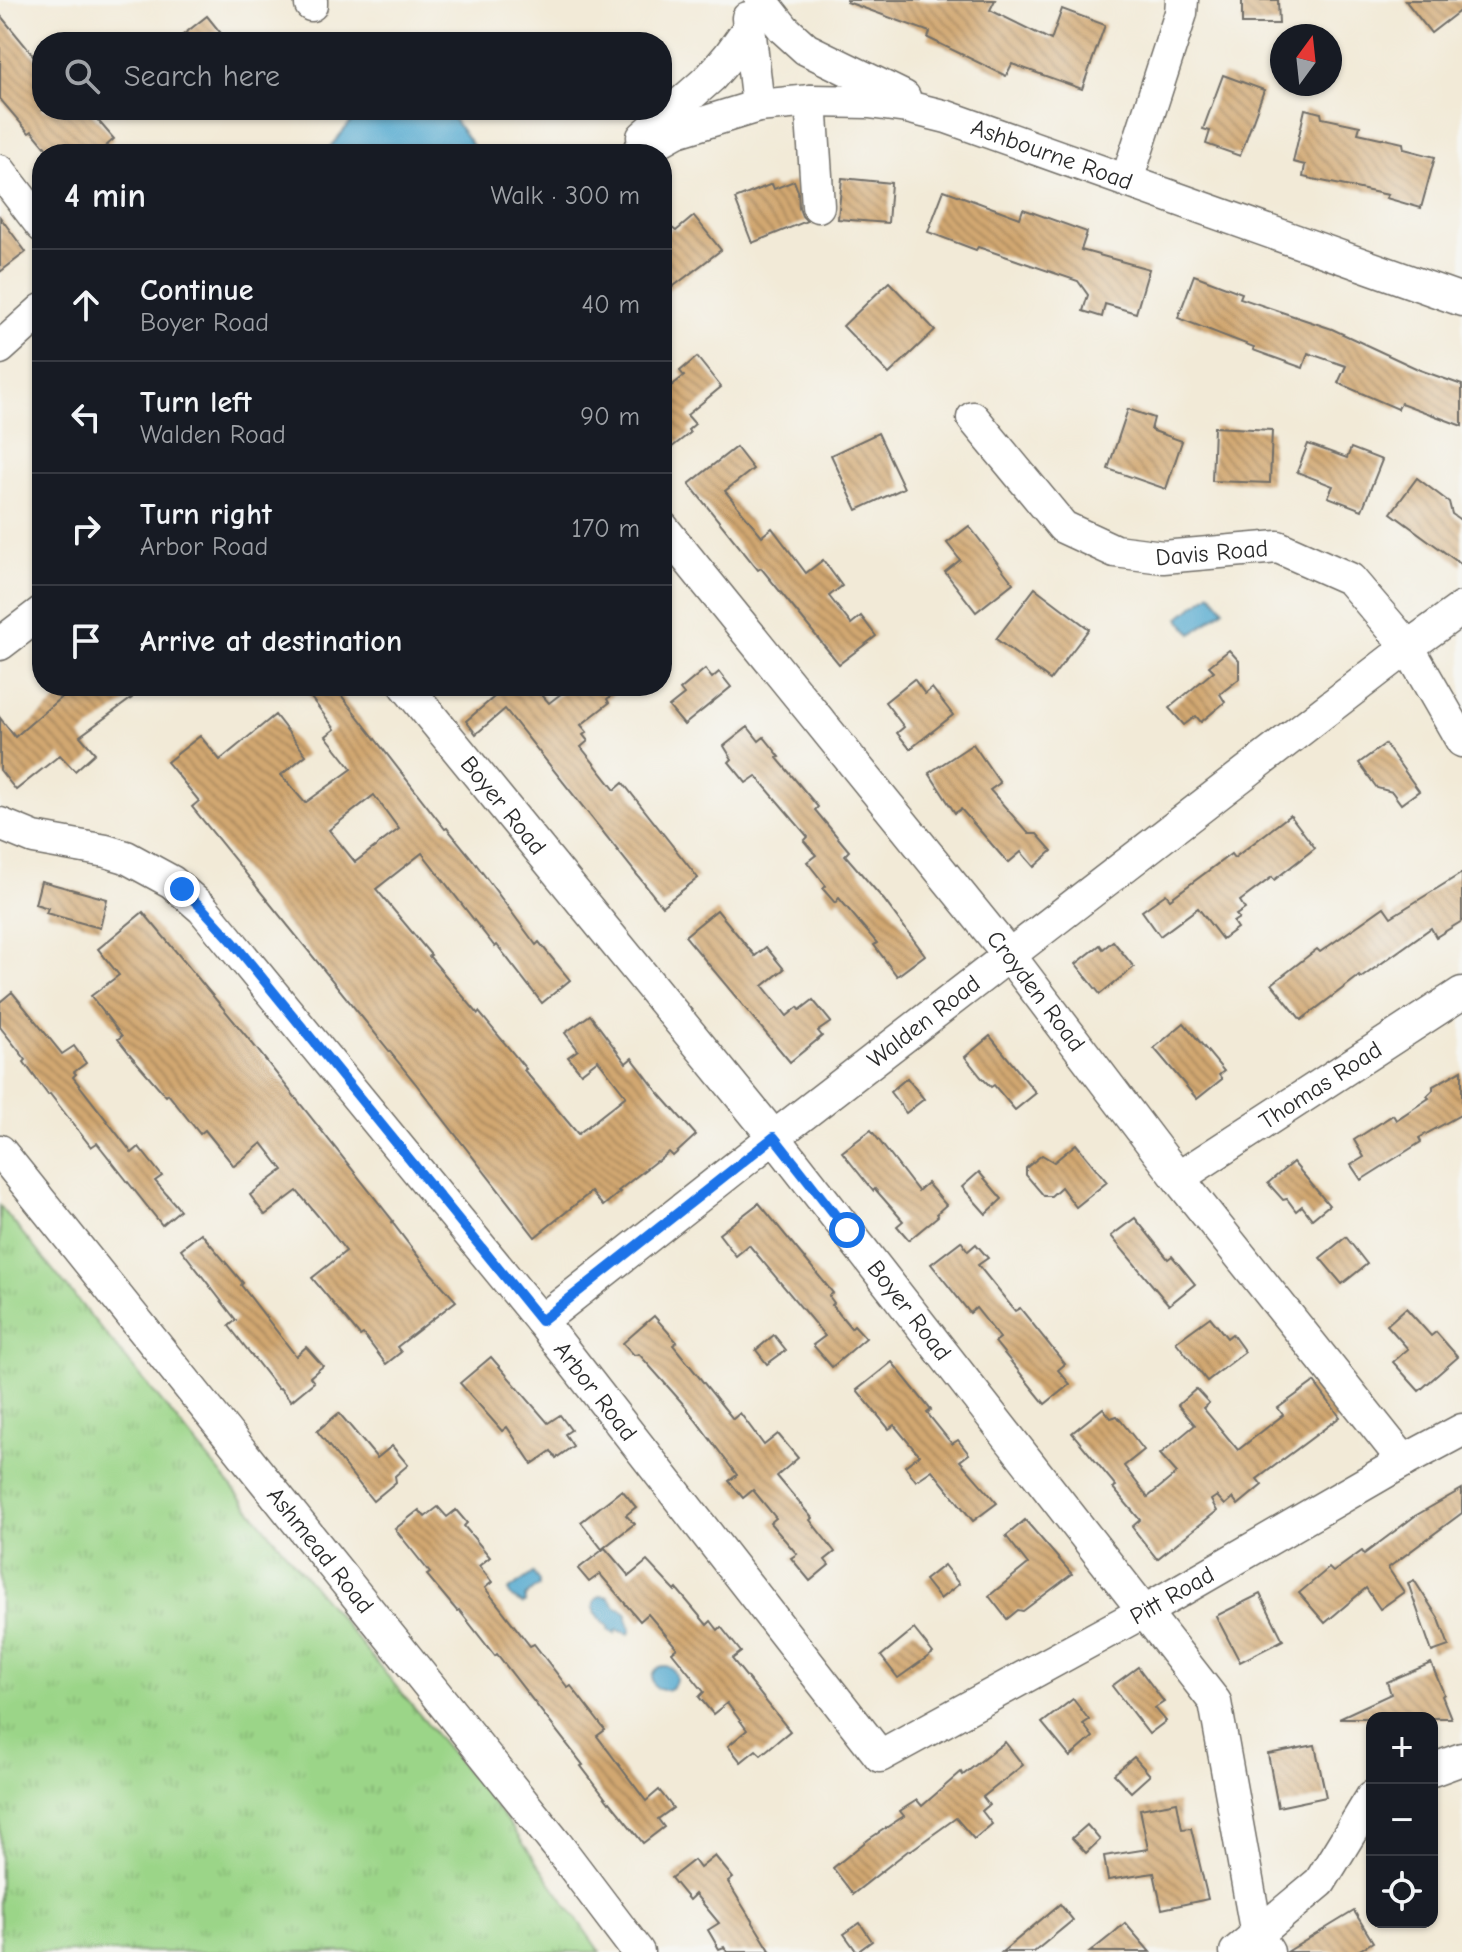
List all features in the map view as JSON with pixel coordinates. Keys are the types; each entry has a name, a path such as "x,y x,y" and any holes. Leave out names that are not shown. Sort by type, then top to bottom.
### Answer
{"street":[{"path":"1127,180 1181,13 1182,0"},
{"path":"752,9 758,106"},
{"path":"752,9 784,29 806,49 947,117"},
{"path":"672,111 711,77 729,56 752,9"},
{"path":"811,101 818,206"},
{"name":"Ashbourne Road","path":"654,144 677,131 758,106 811,101 869,102 907,107 947,117 1462,300"},
{"path":"637,144 661,120"},
{"path":"0,171 32,213"},
{"path":"0,348 32,319"},
{"name":"Davis Road","path":"973,418 1063,527 1115,551 1163,557 1278,547 1350,579 1408,647 1462,741"},
{"name":"Croyden Road","path":"672,539 1009,955 1178,1178 1404,1461"},
{"name":"Walden Road","path":"541,1321 1009,955 1462,608"},
{"path":"0,644 32,620"},
{"name":"Boyer Road","path":"414,696 774,1137 1215,1702 1254,1946"},
{"name":"Arbor Road","path":"0,824 34,838 126,857 162,875 203,909 541,1321 880,1756"},
{"name":"Thomas Road","path":"1178,1178 1462,993"},
{"name":"Ashmead Road","path":"0,1151 557,1845 638,1952"},
{"name":"Pitt Road","path":"880,1756 1145,1611 1462,1430"},
{"path":"1438,1768 1462,1759"},
{"path":"1254,1946 1320,1882 1366,1807"}],"green space":[{"path":"0,1206 508,1822 600,1952 0,1952"}],"water":[{"path":"353,120 454,120 472,144 332,144"},
{"path":"1211,593 1224,609 1192,634 1179,618"},
{"path":"533,1573 539,1587 525,1597 523,1604 512,1598 508,1591"},
{"path":"600,1596 608,1597 627,1614 631,1629 629,1634 617,1630 615,1634 608,1630 609,1627 594,1608"},
{"path":"664,1666 673,1669 676,1678 673,1687 664,1690 655,1687 652,1678 655,1669"}],"building":[{"path":"847,0 995,0 990,10 1051,40 1062,9 1105,25 1082,89 1012,64 1006,76 928,38 930,32"},
{"path":"1242,0 1278,0 1279,24 1242,24"},
{"path":"1405,0 1462,0 1462,9 1431,33"},
{"path":"0,15 32,54 32,120 98,120 114,139 108,144 43,144 0,99"},
{"path":"207,16 220,32 187,32"},
{"path":"1223,75 1264,90 1240,156 1206,144 1210,131 1203,129"},
{"path":"1305,109 1321,113 1322,118 1360,126 1358,133 1403,143 1404,149 1435,157 1421,208 1386,198 1388,195 1303,177 1305,165 1293,162"},
{"path":"842,178 891,183 888,223 838,219"},
{"path":"794,181 799,208 807,221 752,243 735,199 772,184 774,189"},
{"path":"944,190 1020,218 1023,209 1087,232 1081,250 1149,269 1136,313 1105,304 1102,317 1083,311 1088,295 1078,281 928,232"},
{"path":"694,216 721,250 672,287 672,228 676,231"},
{"path":"0,217 26,252 0,272"},
{"path":"1194,275 1242,293 1240,298 1332,329 1420,370 1462,385 1462,426 1401,403 1398,409 1338,383 1346,366 1308,353 1303,368 1178,318"},
{"path":"889,282 935,330 889,374 843,326"},
{"path":"697,357 721,387 687,415 695,424 688,430 690,433 672,447 672,385 684,376 680,371"},
{"path":"1128,409 1154,418 1151,430 1182,441 1166,489 1108,469"},
{"path":"1214,427 1272,430 1270,483 1212,481"},
{"path":"878,433 904,488 857,510 831,455"},
{"path":"1308,444 1347,458 1351,448 1382,460 1362,510 1328,497 1333,486 1297,472"},
{"path":"736,447 753,469 725,491 762,536 772,528 806,573 823,560 842,586 829,596 851,624 861,616 876,636 839,664 689,484"},
{"path":"1417,478 1449,502 1452,514 1462,521 1462,565 1391,513"},
{"path":"969,526 1013,583 976,612 945,572 960,560 947,543"},
{"path":"1035,588 1089,629 1050,680 996,639"},
{"path":"1229,650 1239,661 1239,679 1220,694 1225,702 1201,722 1196,716 1184,725 1169,708 1214,671 1209,666"},
{"path":"705,669 712,678 719,672 731,687 684,725 669,707 684,695 680,690"},
{"path":"914,679 925,694 932,688 953,715 910,749 897,733 904,727 885,702"},
{"path":"62,696 132,698 80,736 95,753 75,771 60,755 16,790 0,770 0,718 15,737"},
{"path":"310,696 342,696 445,829 473,860 536,945 539,942 570,980 542,1003 422,853 376,889 578,1134 626,1096 598,1060 581,1073 568,1057 578,1050 565,1033 590,1015 626,1063 632,1058 696,1135 673,1156 669,1152 656,1161 603,1206 591,1192 535,1237 192,807 199,801 167,762 200,736 220,760 275,715 306,755 281,775 305,803 352,769 326,736 335,729","holes":["374,795 399,829 355,862 329,830"]},
{"path":"495,696 543,696 549,703 558,696 611,696 607,699 609,703 581,725 587,732 583,735 588,741 581,747 615,790 623,783 698,878 662,906 505,709 476,734 466,721"},
{"path":"748,727 759,741 764,737 780,757 777,758 818,807 815,810 849,851 845,855 925,955 897,976 874,945 877,943 839,898 835,903 823,889 826,886 807,862 816,855 804,841 808,837 756,776 746,783 729,762 732,759 724,746"},
{"path":"973,744 1000,783 990,790 1029,834 1037,834 1052,851 1034,867 1021,852 1008,863 961,809 955,813 929,773"},
{"path":"1385,744 1419,791 1401,804 1392,792 1377,788 1359,763"},
{"path":"1290,815 1315,848 1274,880 1272,877 1240,901 1245,909 1236,915 1239,918 1233,922 1237,928 1222,939 1198,908 1160,936 1142,911 1166,894 1170,899 1231,854 1234,858"},
{"path":"1462,873 1462,921 1436,937 1431,928 1361,978 1359,976 1301,1020 1272,984 1317,949 1320,952 1384,907 1391,917"},
{"path":"41,881 107,899 100,928 46,913 48,908 35,904"},
{"path":"717,910 755,956 766,947 784,969 763,986 787,1016 813,1000 831,1022 818,1031 822,1036 790,1062 685,936"},
{"path":"143,912 252,1043 430,1272 456,1301 397,1347 401,1352 386,1364 312,1278 346,1251 318,1216 297,1191 265,1215 250,1195 283,1170 262,1143 234,1166 205,1130 200,1134 168,1094 166,1096 133,1058 118,1039 122,1036 91,996 119,975 98,949"},
{"path":"1113,941 1134,967 1100,994 1076,964 1100,945 1103,949"},
{"path":"12,992 62,1054 74,1046 86,1063 74,1072 73,1077 132,1153 139,1147 162,1176 155,1181 180,1210 162,1225 97,1143 91,1147 48,1095 0,1027 0,1002"},
{"path":"1184,1023 1224,1071 1219,1075 1222,1079 1197,1099 1154,1048"},
{"path":"990,1036 1036,1093 1015,1110 965,1057"},
{"path":"1462,1070 1462,1114 1419,1138 1421,1142 1361,1180 1351,1165 1364,1157 1354,1140 1393,1115 1396,1120 1429,1098 1427,1096 1433,1086"},
{"path":"907,1078 924,1099 906,1113 890,1092"},
{"path":"871,1130 918,1191 927,1183 946,1205 937,1213 938,1216 909,1240 897,1226 903,1221 875,1189 873,1191 842,1152"},
{"path":"1076,1144 1107,1182 1076,1207 1061,1187 1051,1196 1044,1196 1026,1175 1026,1168 1042,1155 1054,1162"},
{"path":"1293,1162 1329,1205 1312,1219 1302,1206 1296,1211 1268,1183"},
{"path":"979,1172 1002,1199 986,1214 962,1187"},
{"path":"759,1203 833,1293 829,1296 834,1303 832,1305 851,1328 854,1325 866,1338 832,1367 813,1345 825,1336 749,1245 736,1256 719,1234"},
{"path":"1135,1218 1168,1259 1172,1256 1195,1284 1169,1305 1111,1236"},
{"path":"201,1233 243,1283 241,1285 296,1356 306,1347 323,1366 310,1377 314,1382 291,1401 229,1326 236,1320 181,1249"},
{"path":"1346,1237 1367,1264 1342,1284 1320,1258"},
{"path":"961,1241 968,1251 976,1244 988,1258 978,1265 1015,1311 1020,1308 1065,1364 1058,1370 1070,1384 1045,1404 995,1342 1000,1338 976,1308 970,1313 931,1264"},
{"path":"1406,1308 1431,1336 1436,1332 1458,1357 1419,1391 1393,1362 1408,1349 1387,1325"},
{"path":"654,1316 677,1342 673,1345 733,1419 740,1413 764,1445 778,1434 798,1458 777,1476 835,1552 825,1560 829,1565 810,1581 791,1558 797,1554 770,1523 776,1518 753,1490 743,1498 729,1481 737,1475 685,1406 639,1354 634,1355 623,1343"},
{"path":"1210,1317 1227,1338 1232,1334 1245,1352 1207,1381 1176,1342"},
{"path":"774,1335 786,1350 767,1364 756,1350"},
{"path":"491,1357 548,1423 560,1415 571,1430 565,1434 573,1446 556,1458 551,1451 532,1464 507,1427 502,1431 460,1383"},
{"path":"892,1362 931,1410 927,1413 952,1444 958,1440 969,1454 960,1461 997,1503 973,1521 932,1470 916,1481 905,1466 919,1455 894,1425 889,1429 857,1390"},
{"path":"1314,1382 1340,1417 1257,1479 1262,1485 1238,1505 1233,1498 1225,1505 1217,1496 1211,1500 1217,1511 1157,1559 1132,1527 1140,1520 1072,1433 1103,1408 1111,1418 1117,1416 1144,1450 1124,1466 1148,1497 1177,1473 1160,1454 1195,1425 1178,1405 1196,1389 1209,1403 1203,1408 1238,1450 1283,1415 1278,1408"},
{"path":"339,1413 377,1458 392,1446 408,1465 395,1476 396,1482 373,1501 317,1431"},
{"path":"1462,1489 1462,1513 1388,1568 1404,1592 1380,1609 1366,1588 1325,1623 1299,1593 1329,1568 1333,1572 1362,1551 1364,1554 1415,1516"},
{"path":"622,1490 636,1507 626,1515 634,1524 602,1549 581,1522"},
{"path":"438,1507 447,1517 456,1510 467,1523 464,1526 490,1557 479,1566 492,1582 485,1588 530,1646 534,1644 605,1730 597,1736 646,1801 659,1790 673,1808 658,1819 664,1827 643,1843 609,1803 497,1654 495,1656 427,1575 430,1573 395,1529 419,1510 425,1517"},
{"path":"1025,1520 1072,1574 1023,1611 1018,1610 1007,1619 989,1596 1028,1564 1006,1536"},
{"path":"605,1548 629,1576 647,1561 675,1591 677,1589 707,1625 711,1621 718,1630 721,1627 741,1652 732,1659 790,1731 761,1755 756,1750 741,1762 728,1746 747,1730 727,1703 713,1714 699,1697 704,1692 672,1652 677,1648 648,1614 640,1621 600,1574 589,1582 578,1569"},
{"path":"944,1565 959,1584 940,1599 925,1580"},
{"path":"1414,1580 1439,1619 1449,1646 1432,1652 1408,1583"},
{"path":"1260,1594 1283,1640 1240,1662 1216,1616"},
{"path":"914,1629 933,1653 898,1678 881,1656"},
{"path":"1431,1663 1451,1718 1438,1718 1438,1712 1366,1712 1366,1718 1339,1718 1391,1694 1387,1682"},
{"path":"1138,1667 1164,1702 1155,1708 1166,1721 1149,1734 1112,1686"},
{"path":"1073,1699 1089,1720 1083,1724 1093,1737 1070,1757 1042,1723"},
{"path":"1005,1742 1023,1765 983,1797 989,1805 982,1811 992,1824 974,1839 956,1818 853,1894 833,1868 904,1816 900,1811 917,1800 922,1806 961,1772 963,1775"},
{"path":"1315,1745 1326,1797 1278,1807 1268,1754"},
{"path":"1134,1757 1150,1775 1131,1792 1114,1774"},
{"path":"1177,1802 1182,1829 1191,1828 1208,1899 1162,1909 1154,1873 1108,1880 1104,1856 1148,1849 1140,1809"},
{"path":"1087,1825 1100,1840 1086,1853 1072,1838"},
{"path":"715,1856 733,1878 728,1882 771,1952 727,1952 724,1947 719,1949 708,1930 719,1923 695,1894 689,1900 671,1878 694,1860 700,1868"},
{"path":"1060,1904 1073,1920 1034,1952 1002,1952"},
{"path":"1354,1911 1373,1942 1356,1952 1287,1952"},
{"path":"860,1923 872,1941 857,1952 844,1934"},
{"path":"1125,1923 1150,1952 1090,1952 1110,1936"}],"route":[{"path":"182,889 232,941 541,1321 774,1137 847,1230"}]}
